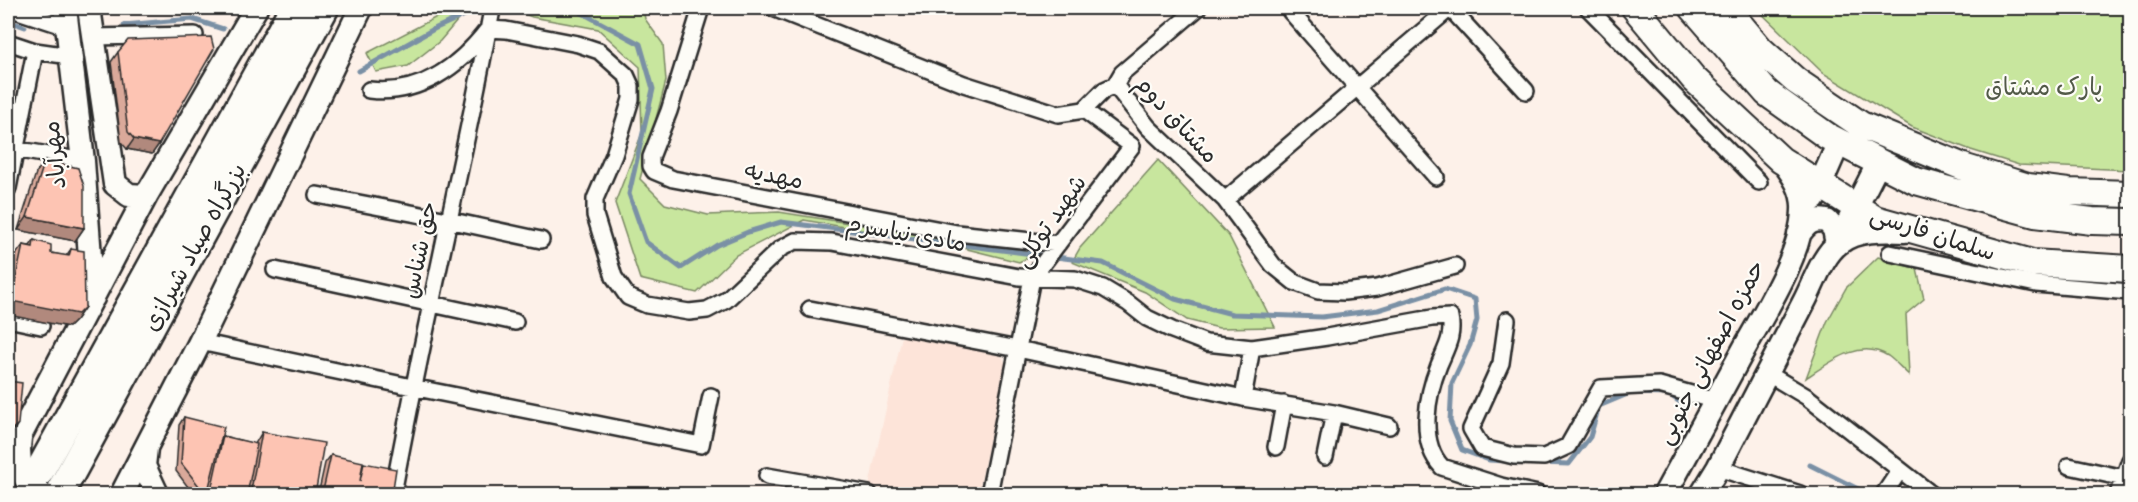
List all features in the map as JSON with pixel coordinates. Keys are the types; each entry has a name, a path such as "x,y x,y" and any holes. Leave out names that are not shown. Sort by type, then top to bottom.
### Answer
{"highway":[{"name":"بزرگراه صیاد شیرازی","path":"48,485 294,8"},
{"name":"بزرگراه صیاد شیرازی","path":"48,485 324,8"}],"main road":[{"path":"89,8 116,184 129,195 146,196"},
{"path":"8,459 146,196 256,8"},
{"path":"122,495 200,342 361,8"},
{"name":"سلمان فارسی","path":"1635,8 1694,79 1781,160 1875,219 2032,263 2130,269"},
{"name":"سلمان فارسی","path":"1692,8 1767,93 1827,136 1916,182 2035,214 2092,221 2130,222"},
{"path":"1726,8 1761,50 1787,74 1861,125 1966,168 2028,187 2068,192 2130,194"},
{"name":"مهرآباد","path":"66,17 76,154 93,298"},
{"path":"76,154 102,145 109,140"},
{"name":"حمزه اصفهانی جنوبی","path":"1665,495 1786,270 1839,142"},
{"name":"حمزه اصفهانی جنوبی","path":"1781,160 1794,177 1802,195 1803,211 1799,234"},
{"path":"1702,495 1879,162"},
{"path":"1799,234 1815,220 1827,221 1834,230 1837,244"},
{"path":"1837,244 1849,236 1888,230 1925,233"},
{"path":"20,434 18,455 24,476 48,485"},
{"path":"147,446 144,466 157,495"}],"street":[{"path":"9,8 66,17"},
{"name":"مهدیه","path":"701,8 669,111 651,157 651,166 654,171 673,179 957,233 1058,244"},
{"path":"773,8 985,91 1058,114 1084,110"},
{"path":"1115,85 1122,73 1198,8"},
{"path":"1225,200 1450,8 1526,91"},
{"path":"1588,8 1759,182"},
{"path":"1290,10 1436,177"},
{"path":"369,90 385,92 426,82 449,69 472,51 489,22"},
{"name":"حق شناس","path":"393,495 412,387 489,22"},
{"name":"مادی نیاسرم","path":"489,22 506,30 578,44 599,51 626,75 631,86 631,99 614,155 596,199 596,215 614,277 628,297 664,309 689,312 707,309 726,300 780,249 795,241 832,242 1032,278 1075,279 1103,288 1147,318 1206,343 1252,348 1450,317 1452,333 1450,341 1431,387 1427,426 1431,452 1442,467 1538,495"},
{"path":"93,37 195,34"},
{"path":"8,42 35,51 70,56"},
{"path":"8,188 11,149 35,51"},
{"name":"مشتاق دوم","path":"1084,110 1104,90 1115,85 1148,127 1225,200 1273,265 1294,282 1318,291 1344,292 1377,288 1455,266"},
{"name":"شهید توکلی","path":"989,495 1032,278 1132,146 1084,110"},
{"path":"11,149 76,154"},
{"path":"317,195 541,240"},
{"path":"1890,253 2036,284 2130,292"},
{"path":"275,270 515,322"},
{"path":"810,309 1018,349 1243,398 1334,413 1389,426"},
{"path":"8,319 41,326"},
{"path":"1507,320 1501,363 1471,429 1482,448 1514,456 1544,457 1568,446 1601,388 1659,385 1716,401"},
{"path":"200,342 701,445 711,396"},
{"path":"1243,398 1252,348"},
{"path":"1767,373 1807,397 1931,495"},
{"path":"1276,447 1284,404"},
{"path":"1325,457 1334,413"},
{"path":"2118,495 2130,460"},
{"path":"2069,466 2124,478"},
{"path":"1718,468 1800,495"},
{"path":"1884,495 1900,470"},
{"path":"767,476 869,495"}],"shaded area":[{"path":"902,336 1001,355 1006,364 978,494 911,494 869,486"}],"green space":[{"path":"454,8 489,8 463,14 440,41 408,66 376,72 367,53"},
{"path":"509,8 643,8 645,19 663,44 666,81 640,179 665,204 708,215 779,212 1037,253 1019,262 963,248 804,220 736,255 697,293 640,279 615,203 642,133 640,67 598,29 532,17"},
{"name":"پارک مشتاق","path":"1756,8 2130,8 2130,170 2019,165 1971,150 1912,127 1823,73"},
{"path":"1158,160 1229,236 1275,327 1219,328 1187,320 1145,292 1072,262 1080,248"},
{"path":"1878,257 1917,269 1924,299 1906,314 1909,375 1888,356 1877,351 1866,350 1855,351 1834,360 1806,378 1827,322 1846,288"}],"building":[{"path":"211,37 214,49 159,144 134,139 128,132 118,52 128,40"},
{"path":"45,160 78,168 84,186 84,228 27,217"},
{"path":"8,172 13,173 8,199"},
{"path":"34,240 51,245 51,253 69,256 71,249 84,251 85,307 78,314 11,301 23,245 33,247"},
{"path":"8,381 22,383 18,424 8,433"},
{"path":"184,417 224,427 207,495 181,463"},
{"path":"262,432 324,443 315,495 250,495"},
{"path":"223,436 257,444 247,495 210,495"},
{"path":"331,455 363,462 360,481 364,463 396,469 392,495 322,495"}],"waterway":[{"path":"359,71 434,29 480,8"},
{"path":"568,8 575,9 640,44 653,89 629,194 646,242 681,268 717,245 781,222 1103,263 1175,299 1232,314 1322,317 1378,310 1445,289 1475,299 1477,320 1470,345 1452,383 1450,421 1462,450 1489,460 1507,461"},
{"path":"124,25 192,19 223,29"},
{"path":"8,21 25,27"},
{"path":"1540,463 1569,464 1590,437 1599,406 1630,393 1669,394 1685,406"},
{"path":"1810,465 1868,494"}]}
